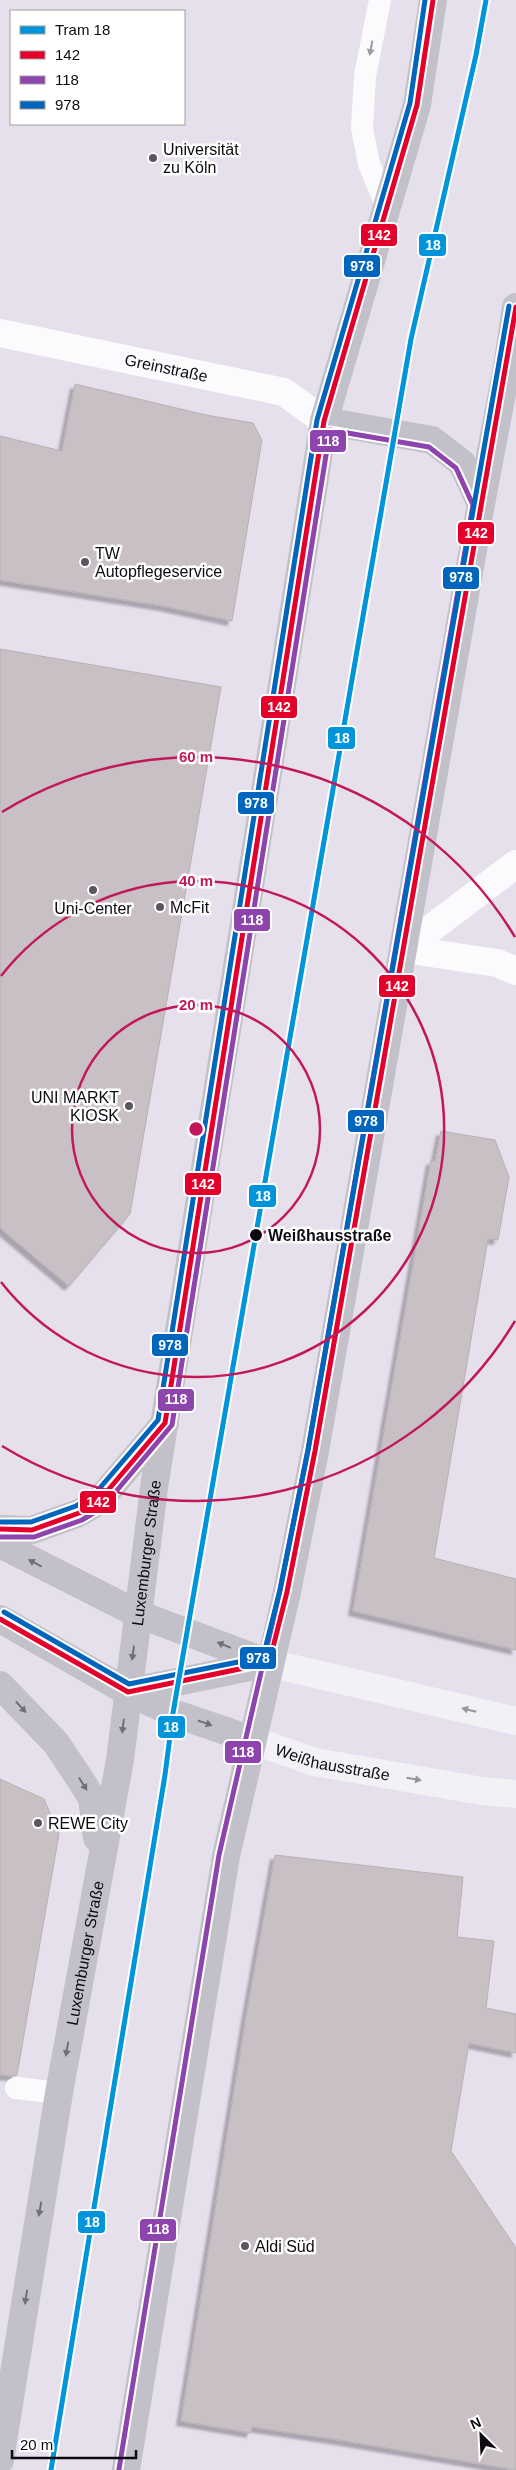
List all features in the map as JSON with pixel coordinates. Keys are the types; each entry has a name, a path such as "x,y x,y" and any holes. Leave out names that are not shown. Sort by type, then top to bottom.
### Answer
{"main road":[{"name":"Luxemburger Straße","path":"0,2460 59,2094 120,1760 165,1423 324,422 417,105 433,0"},
{"path":"127,2470 226,1856 269,1663 287,1592 315,1450 481,504 507,367 516,307"},
{"path":"324,422 432,440 462,463 481,504"},
{"path":"0,1529 32,1530 79,1513 98,1502 165,1423"},
{"path":"0,1544 138,1614 269,1663 516,1721"},
{"name":"Weißhausstraße","path":"0,1619 128,1692 172,1713 307,1759 482,1791 516,1794"},
{"path":"128,1692 269,1663"},
{"path":"0,1685 56,1744 92,1798 101,1864"}],"street":[{"name":"Greinstraße","path":"0,333 284,392 324,422"},
{"path":"404,949 516,864"},
{"path":"404,949 497,963 516,972"}],"lane":[{"path":"380,0 365,76 362,128 369,164 387,207"},
{"path":"16,2088 59,2094"}],"building":[{"path":"75,384 206,415 253,423 262,440 232,621 163,606 0,580 0,436 62,451"},
{"name":"Uni-Center","path":"0,649 221,687 130,1214 69,1286 0,1228"},
{"path":"441,1131 495,1140 509,1177 498,1240 488,1239 434,1558 516,1579 516,1650 353,1611 431,1160 435,1161"},
{"path":"0,1779 44,1799 59,1834 17,2075 12,2076 0,2075"},
{"path":"275,1855 463,1877 457,1937 494,1941 486,2008 516,2014 516,2053 469,2043 451,2151 516,2248 516,2470 252,2427 251,2433 181,2421 246,2017"}],"tram line":[{"name":"18","path":"51,2470 165,1775 173,1713 411,339 476,55 486,0"}],"transit line":[{"name":"978","path":"0,1522 31,1522 76,1506 93,1496 158,1420 317,420 410,103 425,0"},
{"name":"142","path":"165,1423 324,421 417,105 433,0"},
{"name":"978","path":"4,1612 129,1684 263,1657 280,1590 308,1450 509,306"},
{"name":"142","path":"269,1663 287,1592 315,1451 516,307"},
{"name":"118","path":"0,1537 34,1537 82,1520 102,1508 172,1425 330,430 429,447 456,468 473,505 308,1450 280,1590 219,1855 119,2469"},
{"name":"142","path":"0,1529 32,1530 79,1513 98,1502 165,1423"},
{"name":"142","path":"0,1619 128,1692"},
{"name":"142","path":"128,1692 269,1663"}],"place":[{"name":"Universität zu Köln","path":"153,158"},
{"name":"TW Autopflegeservice","path":"85,562"},
{"name":"Uni-Center","path":"93,890"},
{"name":"McFit","path":"160,907"},
{"name":"UNI MARKT KIOSK","path":"129,1106"},
{"name":"Weißhausstraße","path":"256,1235"},
{"name":"REWE City","path":"38,1823"},
{"name":"Aldi Süd","path":"245,2246"}]}
